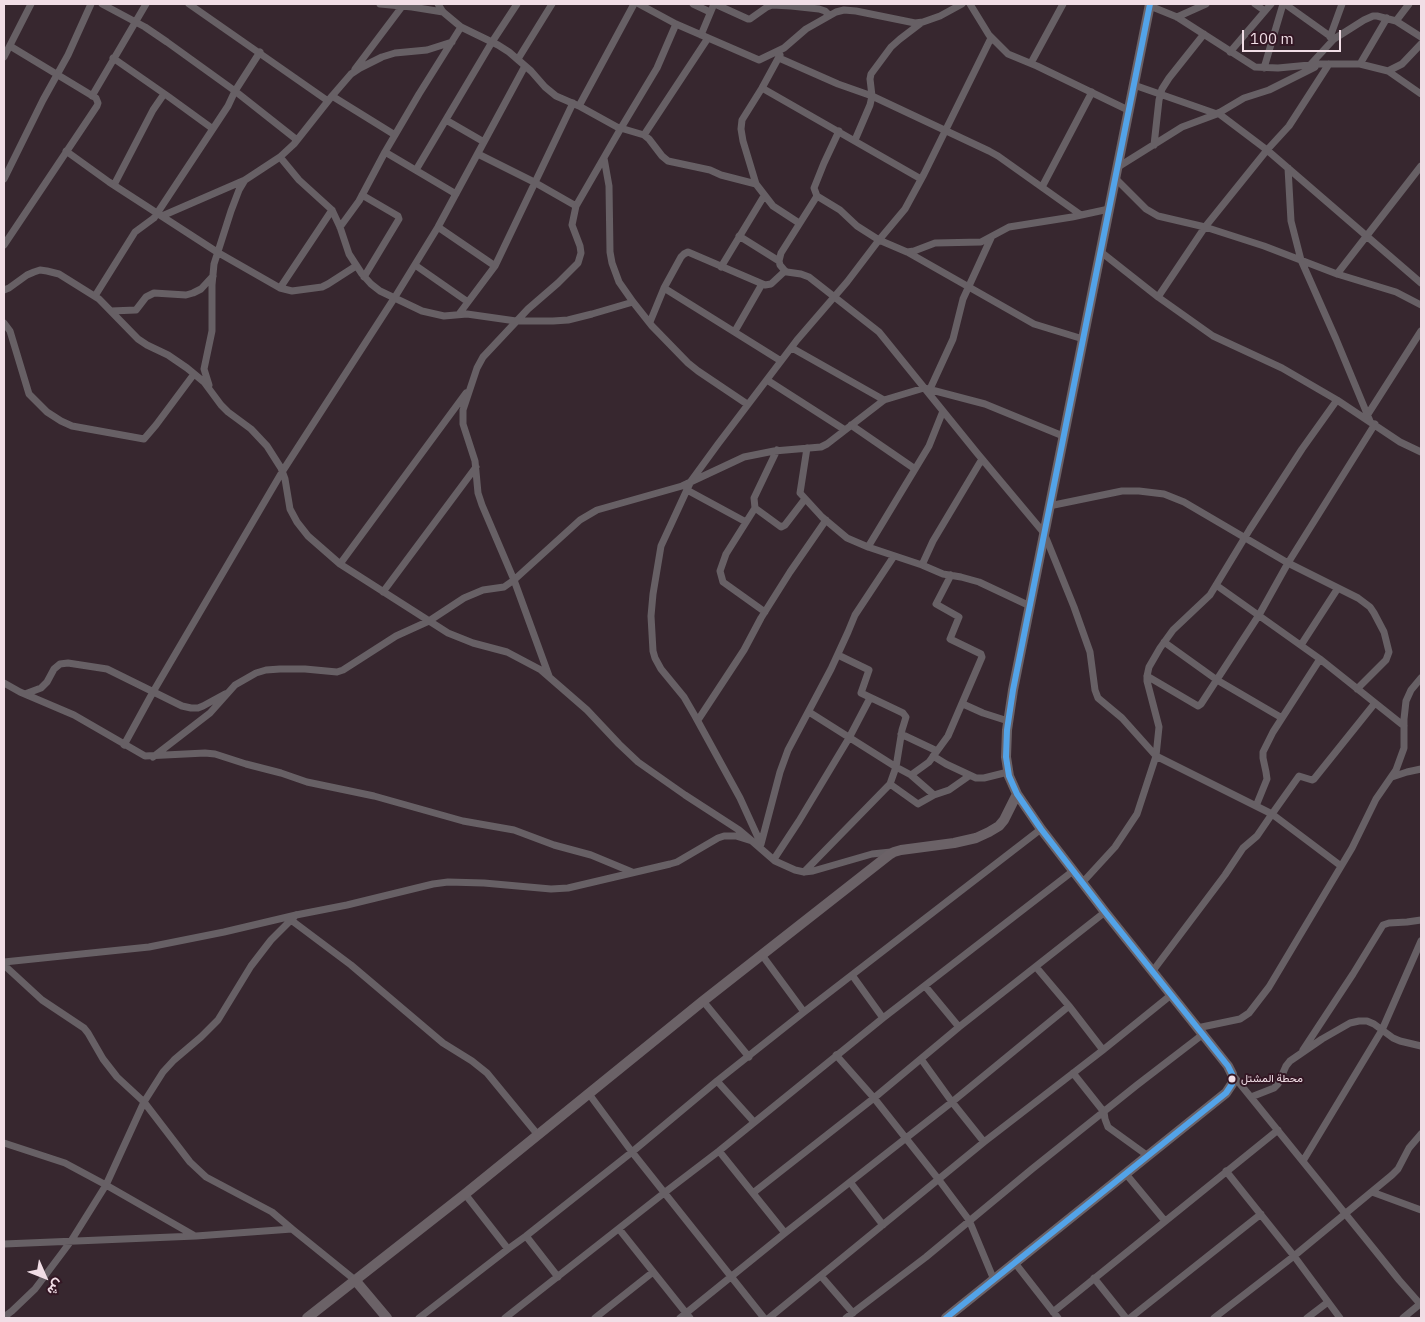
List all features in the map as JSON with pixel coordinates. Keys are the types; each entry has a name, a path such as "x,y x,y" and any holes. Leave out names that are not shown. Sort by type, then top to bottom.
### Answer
{"street":[{"path":"4,57 31,4"},
{"path":"4,180 68,55 91,4"},
{"path":"102,4 135,21 167,42 235,91 297,140"},
{"path":"92,96 146,4"},
{"path":"189,4 330,98 395,135"},
{"path":"380,4 403,5 443,12"},
{"path":"438,4 443,12 461,27 492,42 518,59 550,92 620,128 644,135 650,139 668,161 710,170 756,184"},
{"path":"416,170 492,42 517,4"},
{"path":"518,59 552,4"},
{"path":"459,314 495,266 534,182 634,4"},
{"path":"639,4 651,7 676,24 759,60 784,48 806,29 844,4"},
{"path":"693,4 710,12"},
{"path":"644,135 705,36 710,12 714,4 750,19 767,7 791,6 819,9 832,13 844,10 856,11 916,23 940,16 962,4"},
{"path":"970,4 991,38 1008,54 1032,63 1128,110"},
{"path":"1032,63 1063,4"},
{"path":"1177,17 1206,4"},
{"path":"1256,4 1265,11"},
{"path":"1230,52 1271,4"},
{"path":"1264,68 1284,4 1332,38"},
{"path":"1332,38 1342,4"},
{"path":"1396,21 1409,4"},
{"path":"159,214 245,180 280,157 297,140 351,74 403,5"},
{"path":"1407,1317 1421,1304 1232,1074 1228,1066 1199,1032 1041,829 1017,794 1008,772 1006,744 1008,721 1049,506 1150,5 1177,17 1255,67 1360,64 1388,72 1421,94"},
{"path":"1310,65 1332,38 1373,16 1396,21 1421,37"},
{"path":"1360,64 1386,18"},
{"path":"855,140 870,105 872,96 870,79 875,67 891,47 923,22"},
{"path":"550,678 514,580 478,493 476,467 462,417 463,410 469,388 483,357 528,309 574,269 578,263 581,253 580,246 572,225 576,206 620,128 657,68 676,24"},
{"path":"340,227 355,208 385,152 461,27"},
{"path":"1154,145 1160,95 1169,78 1204,34"},
{"path":"760,846 740,798 698,720 684,697 655,658 651,616 661,546 691,481 747,404 903,212 922,179 991,38"},
{"path":"351,74 369,62 382,57 427,50 452,42"},
{"path":"1388,72 1402,64 1421,44"},
{"path":"4,245 97,106 97,100 92,96 10,46"},
{"path":"784,48 762,88 744,114 741,124 743,141 756,184 773,206 799,223"},
{"path":"95,296 135,232 159,214 260,52"},
{"path":"113,58 213,129"},
{"path":"779,58 838,84 872,96 998,156 1081,215"},
{"path":"1118,167 1182,127 1217,113 1244,98 1269,90 1320,64"},
{"path":"1158,297 1205,227 1267,150 1289,126 1329,64"},
{"path":"124,745 282,472 438,227 525,66"},
{"path":"1134,85 1217,113 1267,150 1421,283"},
{"path":"762,88 922,179"},
{"path":"1042,187 1092,92"},
{"path":"114,185 153,110 164,94"},
{"path":"446,120 484,142"},
{"path":"839,132 814,188 816,196 840,210 853,223 879,240 903,251 910,252 1034,324 1083,339"},
{"path":"66,151 114,185 218,252 280,288 292,291 322,287 356,266"},
{"path":"385,152 456,194"},
{"path":"478,154 534,182 576,206"},
{"path":"280,157 299,180 332,210 349,254 364,277 380,291 431,314 444,316 459,314 516,321 553,321 568,320 633,302"},
{"path":"604,158 609,186 610,252 619,282 633,302 674,349 694,368 747,404"},
{"path":"1337,274 1421,166"},
{"path":"1288,168 1291,221 1300,260 1371,420"},
{"path":"1116,178 1152,214 1205,227 1264,246 1337,274 1396,292 1421,305"},
{"path":"211,390 204,369 212,331 214,264 236,196 245,180"},
{"path":"362,195 398,216 399,219 364,277"},
{"path":"721,267 764,196"},
{"path":"779,261 781,253 816,196"},
{"path":"910,252 930,244 977,242 1008,228 1109,209"},
{"path":"280,288 332,210"},
{"path":"438,227 495,266"},
{"path":"739,236 779,261 785,271 805,275 879,332 927,388 943,411 1044,533 1090,652 1098,698 1127,723 1156,756 1272,814 1341,866"},
{"path":"927,388 953,339 960,305 991,237"},
{"path":"650,322 664,288 681,257 688,252 765,285 771,284 785,271"},
{"path":"1101,252 1158,297 1220,341 1274,363 1371,420 1400,442 1421,452"},
{"path":"414,265 468,302"},
{"path":"4,290 10,288 27,275 40,270 59,274 95,296 138,339 168,355 194,374 204,382 228,412 251,428 276,458 282,472 290,509 297,522 308,536 340,564 454,636 507,652 541,670 587,710 638,762 739,830 774,859 795,870 813,871 872,854 954,844 976,838 999,826 1017,794"},
{"path":"111,311 136,310 146,297 154,293 186,295 193,293 201,289 213,276"},
{"path":"735,331 762,284"},
{"path":"664,288 782,361"},
{"path":"1410,300 1421,297"},
{"path":"4,324 10,331 29,394 47,412 72,426 144,439 194,374"},
{"path":"1147,676 1199,706 1203,702 1260,615 1421,331"},
{"path":"792,348 884,400"},
{"path":"767,380 845,430"},
{"path":"340,564 469,388"},
{"path":"25,694 41,688 48,682 54,669 60,664 68,663 107,669 182,706 198,708 229,691 248,676 266,670 305,669 337,672 343,670 396,636 429,621 475,593 504,587 580,520 589,515 609,506 682,486 736,460 777,450 821,447 884,400 927,388 985,404 1063,436"},
{"path":"1082,883 1115,847 1133,821 1139,810 1156,756 1159,727 1150,695 1147,676 1149,667 1164,642 1182,620 1204,601 1216,585 1302,449 1337,400"},
{"path":"868,547 915,469 943,411"},
{"path":"851,425 915,469"},
{"path":"807,448 800,492 826,520 847,538 943,574 978,582 1030,606"},
{"path":"765,612 723,582 720,571 726,554 755,508 754,498 777,450"},
{"path":"922,565 933,541 982,459"},
{"path":"384,592 476,467"},
{"path":"687,490 746,522"},
{"path":"1049,506 1122,491 1164,494 1184,502 1288,563 1358,598 1370,607 1384,632 1389,652 1386,660 1357,689"},
{"path":"755,508 782,527 805,499"},
{"path":"698,720 744,650 790,572 826,520"},
{"path":"760,846 780,772 788,750 838,655 858,608 894,556"},
{"path":"911,775 927,763 951,731 982,656 950,639 959,617 936,604 951,575"},
{"path":"1216,585 1320,659 1404,726"},
{"path":"1301,645 1338,588"},
{"path":"1164,642 1217,680 1282,718"},
{"path":"804,872 890,784 896,768 901,734 906,719 905,715 860,693 869,670 838,655"},
{"path":"1256,806 1267,779 1262,758 1263,752 1282,718 1320,659"},
{"path":"846,1318 926,1257 1199,1032 1240,1019 1249,1013 1269,987 1352,848 1376,799 1396,770 1404,748 1404,710 1406,701 1411,690 1421,678"},
{"path":"4,683 74,716 146,756 216,754 307,782 354,791 448,817 514,830 554,845 591,855 632,872"},
{"path":"153,757 210,713 229,691"},
{"path":"774,859 849,738 870,698"},
{"path":"1152,972 1243,848 1257,836 1299,776 1314,780 1375,703"},
{"path":"963,704 1008,721"},
{"path":"808,712 896,768 911,775 934,795"},
{"path":"901,734 935,753 946,764 969,776 980,779 1008,772"},
{"path":"1392,777 1421,769"},
{"path":"890,784 916,804 949,790 969,776"},
{"path":"419,1318 632,1152 804,1012 1041,829"},
{"path":"4,963 149,947 294,917 442,883 484,883 559,889 568,888 677,862 724,836 736,836 752,841"},
{"path":"306,1318 465,1194 703,1001 894,852"},
{"path":"505,1318 719,1151 883,1018 1073,871"},
{"path":"753,1193 1105,912"},
{"path":"4,1317 35,1289 71,1241 106,1185 144,1102 168,1066 218,1020 251,966 271,940 294,917"},
{"path":"294,917 443,1043 487,1073 538,1135"},
{"path":"1300,1055 1353,974 1382,925 1421,920"},
{"path":"1303,1161 1382,1030 1421,941"},
{"path":"762,955 804,1012"},
{"path":"4,963 42,1000 84,1028 102,1059 117,1078 144,1102 190,1162 206,1177 272,1212 355,1280 387,1318"},
{"path":"1036,967 1103,1050"},
{"path":"852,975 883,1018"},
{"path":"925,986 959,1027"},
{"path":"769,1318 984,1142 1171,995"},
{"path":"703,1001 748,1057"},
{"path":"618,1229 653,1272 685,1317 785,1233 906,1139 1069,1006"},
{"path":"1251,1097 1276,1086 1288,1064 1322,1039 1350,1023 1367,1021 1400,1041 1421,1046"},
{"path":"836,1055 874,1098 969,1220 994,1280"},
{"path":"921,1059 984,1142"},
{"path":"1073,1073 1104,1112 1108,1127 1148,1156"},
{"path":"946,1318 1226,1093 1233,1079 1232,1074"},
{"path":"717,1081 754,1122"},
{"path":"1230,1087 1245,1089"},
{"path":"589,1094 664,1193 764,1318"},
{"path":"1015,1263 1055,1315 1094,1278 1278,1130"},
{"path":"1214,1318 1346,1214 1398,1169 1409,1148 1421,1134"},
{"path":"4,1142 65,1162 196,1236"},
{"path":"719,1151 785,1233"},
{"path":"1226,1171 1294,1256 1340,1318"},
{"path":"1126,1174 1165,1221"},
{"path":"850,1182 883,1225"},
{"path":"1372,1192 1421,1210"},
{"path":"465,1194 508,1249"},
{"path":"1130,1318 1261,1214"},
{"path":"4,1244 292,1230"},
{"path":"526,1236 558,1277"},
{"path":"595,1318 653,1272"},
{"path":"821,1276 853,1313"},
{"path":"1094,1278 1126,1318"},
{"path":"1308,1318 1328,1302"}],"transit line":[{"path":"946,1318 1226,1093 1232,1084 1232,1074 1228,1066 1041,829 1017,794 1009,776 1006,757 1007,730 1013,690 1150,4"}],"place":[{"name":"محطة المشتل","path":"1232,1079"}]}
